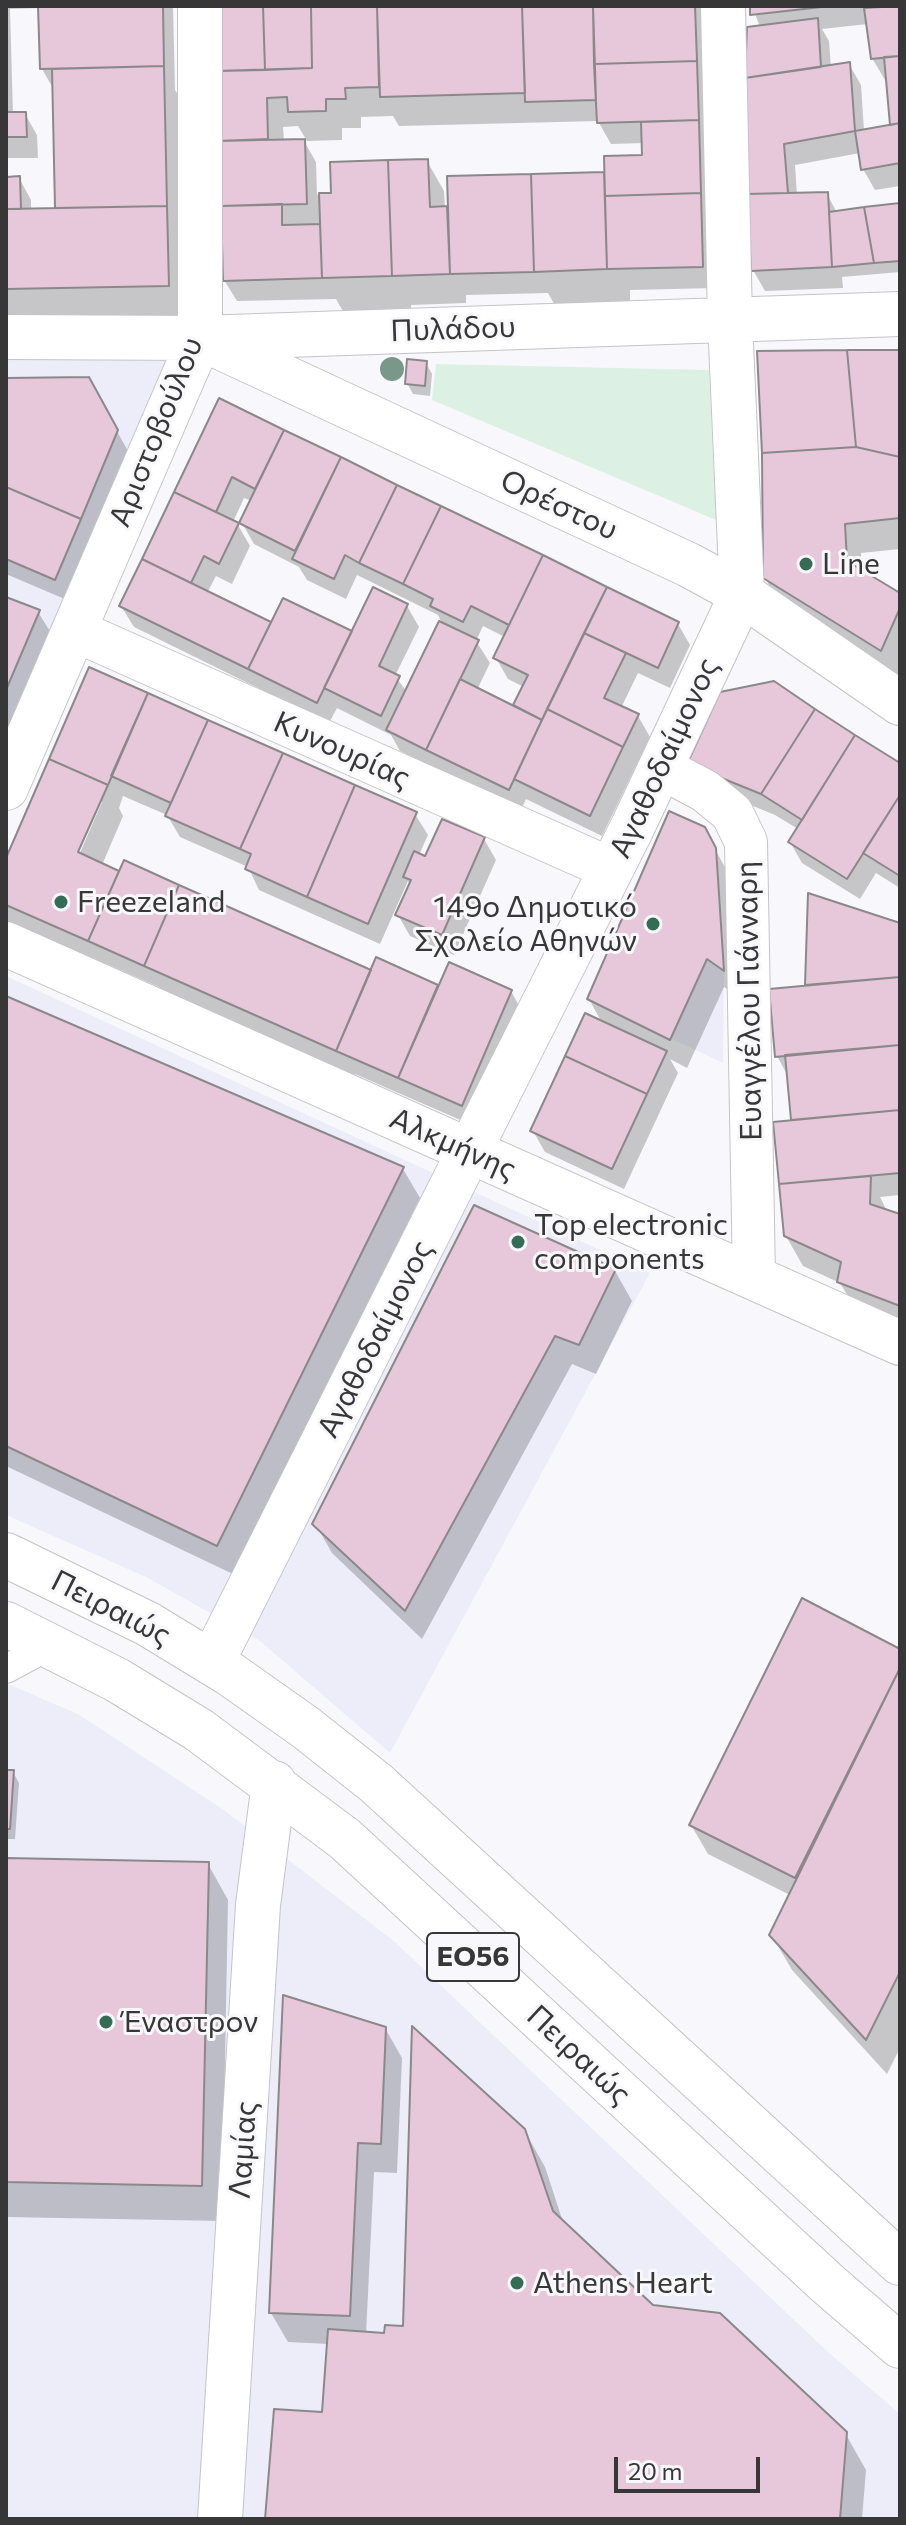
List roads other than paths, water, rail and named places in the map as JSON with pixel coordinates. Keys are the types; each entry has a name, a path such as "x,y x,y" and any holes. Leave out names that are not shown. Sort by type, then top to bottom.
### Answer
{"street":[{"name":"Αριστοβούλου","path":"6,788 200,338 200,6"},
{"name":"Αγαθοδαίμονος","path":"212,1662 611,869 742,594 730,320 723,6"},
{"name":"Πυλάδου","path":"6,337 200,338 900,314"},
{"name":"Ορέστου","path":"200,338 689,565 742,594 900,703"},
{"name":"Κυνουρίας","path":"74,630 611,869"},
{"name":"Ευαγγέλου Γιάνναρη","path":"660,767 705,791 732,813 746,842 754,1277"},
{"name":"Αλκμήνης","path":"6,944 900,1343"},
{"name":"Πειραιώς","path":"6,1555 148,1624 212,1662 305,1727 376,1783 900,2263"},
{"name":"Πειραιώς","path":"6,1624 117,1680 199,1730 345,1839 828,2284 900,2346"},
{"name":"Λαμίας","path":"227,2508 258,1905 274,1783"}],"lane":[{"path":"6,1669 49,1646"}],"place":[{"name":"Line","path":"806,564"},
{"name":"Freezeland","path":"61,902"},
{"name":"149ο Δημοτικό Σχολείο Αθηνών","path":"653,924"},
{"name":"Top electronic components","path":"518,1242"},
{"name":"Έναστρον","path":"106,2022"},
{"name":"Athens Heart","path":"517,2283"}]}
